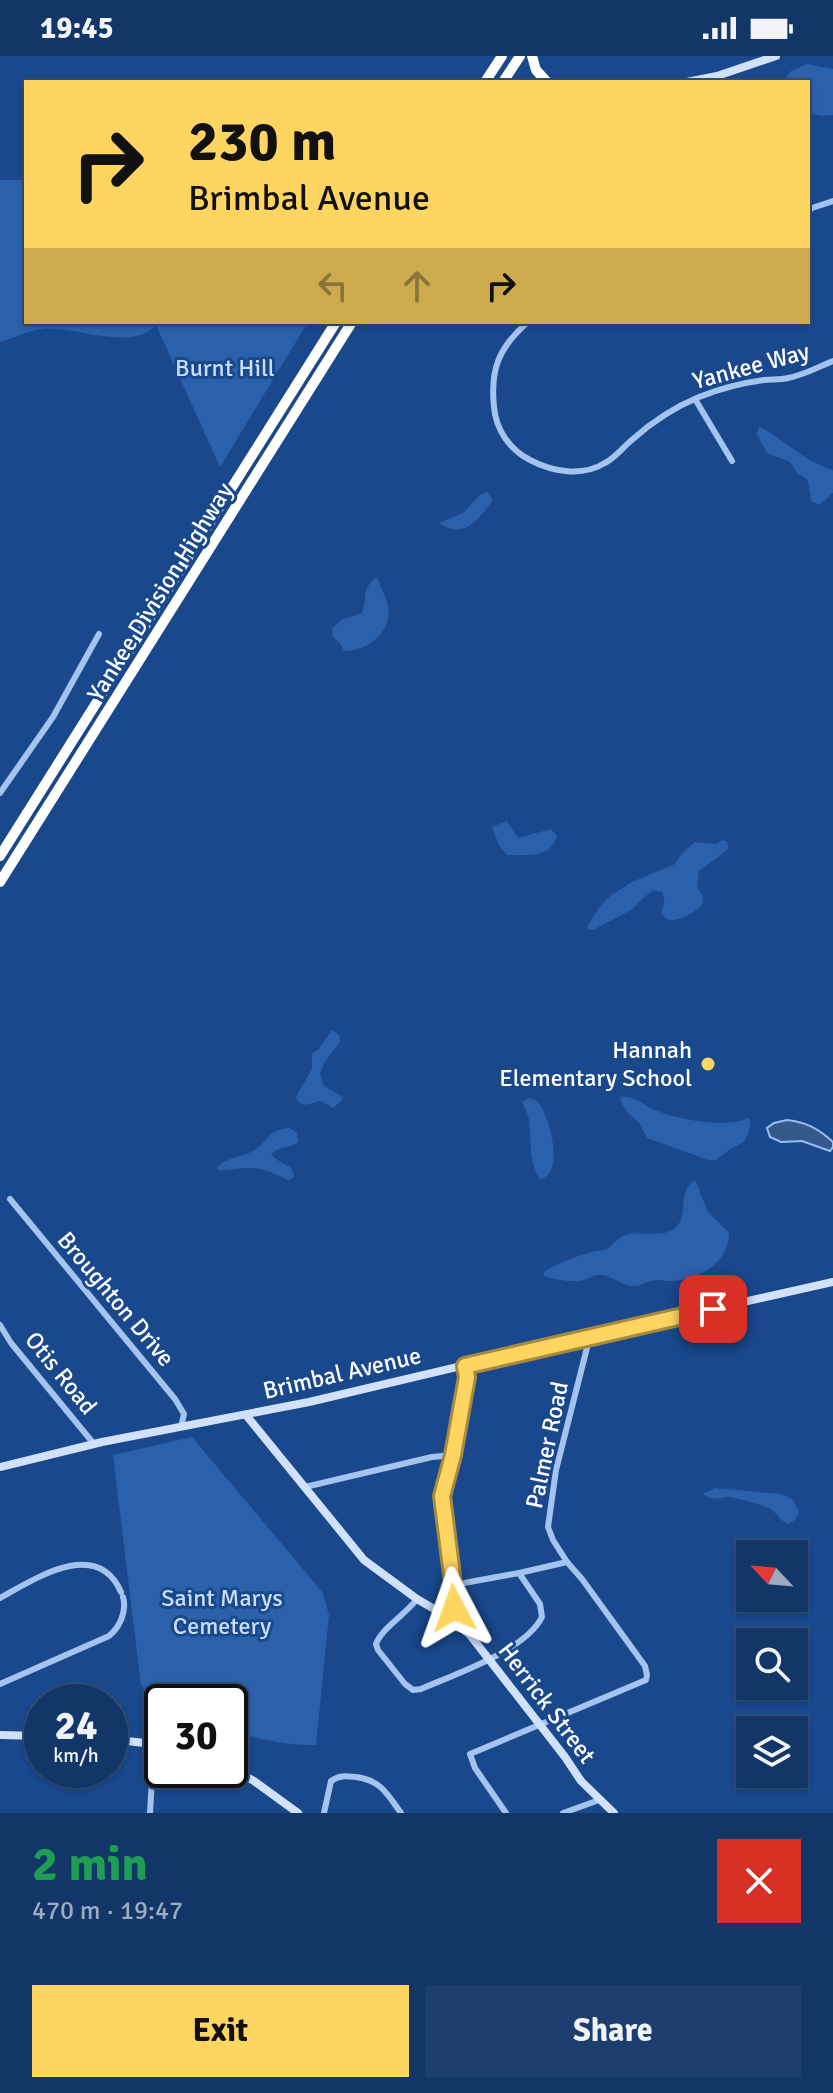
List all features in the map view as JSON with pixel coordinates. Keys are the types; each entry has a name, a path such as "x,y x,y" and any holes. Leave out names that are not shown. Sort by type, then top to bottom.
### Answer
{"highway":[{"path":"486,80 502,56"},
{"path":"504,80 520,56"},
{"path":"532,56 536,70 545,80"},
{"name":"Yankee Division Highway","path":"0,856 335,324"},
{"name":"Yankee Division Highway","path":"0,882 351,324"}],"main road":[{"path":"697,80 776,56"},
{"name":"Brimbal Avenue","path":"0,1467 94,1444 246,1415 833,1282"},
{"name":"Herrick Street","path":"246,1415 364,1560 466,1630 541,1724 581,1781 614,1813"},
{"path":"0,1735 24,1736"},
{"path":"248,1778 298,1813"}],"street":[{"path":"810,210 833,201"},
{"name":"Yankee Way","path":"526,324 501,350 494,373 494,412 508,443 520,455 539,465 575,472 604,465 658,419 695,399 762,380 798,375 833,361"},
{"path":"695,399 732,461"},
{"path":"0,793 53,717 99,634"},
{"name":"Broughton Drive","path":"10,1199 175,1399 184,1414 181,1427"},
{"name":"Otis Road","path":"0,1325 11,1343 94,1444"},
{"name":"Palmer Road","path":"541,1724 646,1680 647,1675 645,1666 622,1633 567,1562 548,1527 556,1470 590,1336"},
{"path":"448,1617 455,1603 442,1496 467,1377 465,1366"},
{"path":"305,1487 432,1457 453,1455"},
{"path":"453,1585 567,1562"},
{"path":"0,1598 55,1570 78,1563 91,1565 114,1577 125,1604 121,1620 109,1636 0,1684"},
{"path":"417,1599 376,1641 378,1650 407,1687 413,1690 498,1655 538,1625 542,1609 519,1573"},
{"path":"506,1813 475,1768 470,1754 541,1724"},
{"path":"324,1813 331,1781 335,1777 345,1776 376,1782 401,1813"},
{"path":"150,1813 153,1788"},
{"path":"563,1813 599,1800"}],"green space":[{"path":"807,64 833,69 833,115 810,113 810,80 784,80 791,71"},
{"name":"Burnt Hill","path":"0,180 24,180 24,324 307,324 220,467 156,325 132,337 42,329 0,342"},
{"path":"759,426 804,456 833,470 833,493 819,505 811,501 808,480 797,473 790,462 767,453 757,434"},
{"path":"488,492 491,503 468,526 455,529 439,523 463,513 480,495"},
{"path":"377,577 387,603 386,625 369,644 344,651 333,637 332,629 341,620 362,613 366,590"},
{"path":"507,821 518,838 551,829 557,836 544,852 507,855 492,827"},
{"path":"723,840 727,842 727,850 699,871 697,887 703,903 694,912 676,920 667,919 661,912 664,902 662,892 654,890 631,910 593,930 588,929 601,905 610,896 632,882 675,864 695,842 716,844"},
{"path":"332,1030 339,1035 340,1042 324,1063 320,1074 324,1086 343,1097 342,1100 333,1108 322,1101 302,1104 296,1098 312,1069 312,1053 318,1050"},
{"path":"621,1097 631,1097 675,1117 715,1123 748,1118 751,1122 744,1142 716,1160 708,1160 647,1138 639,1123 627,1112"},
{"path":"529,1098 537,1102 544,1112 553,1146 552,1168 548,1175 540,1179 531,1151 529,1120 522,1102"},
{"path":"290,1128 297,1133 298,1142 271,1154 291,1168 292,1179 255,1168 217,1170 225,1161 253,1151 272,1133"},
{"path":"695,1180 708,1212 729,1233 724,1254 709,1269 690,1278 656,1280 635,1286 601,1275 576,1281 543,1275 545,1271 568,1260 604,1250 625,1235 664,1233 674,1229 682,1218 686,1191"},
{"name":"Saint Marys Cemetery","path":"192,1437 323,1593 329,1615 316,1745 272,1741 248,1735 248,1684 144,1684 144,1688 141,1686 113,1455"},
{"path":"715,1488 782,1494 793,1500 799,1512 795,1520 788,1524 762,1505 703,1494"}],"shaded area":[{"path":"787,1120 817,1130 833,1142 833,1147 830,1151 802,1141 781,1142 770,1137 767,1128"}],"place":[{"name":"Hannah Elementary School","path":"708,1064"}],"route":[{"path":"454,1608 442,1496 467,1377 465,1366 713,1309"}]}
